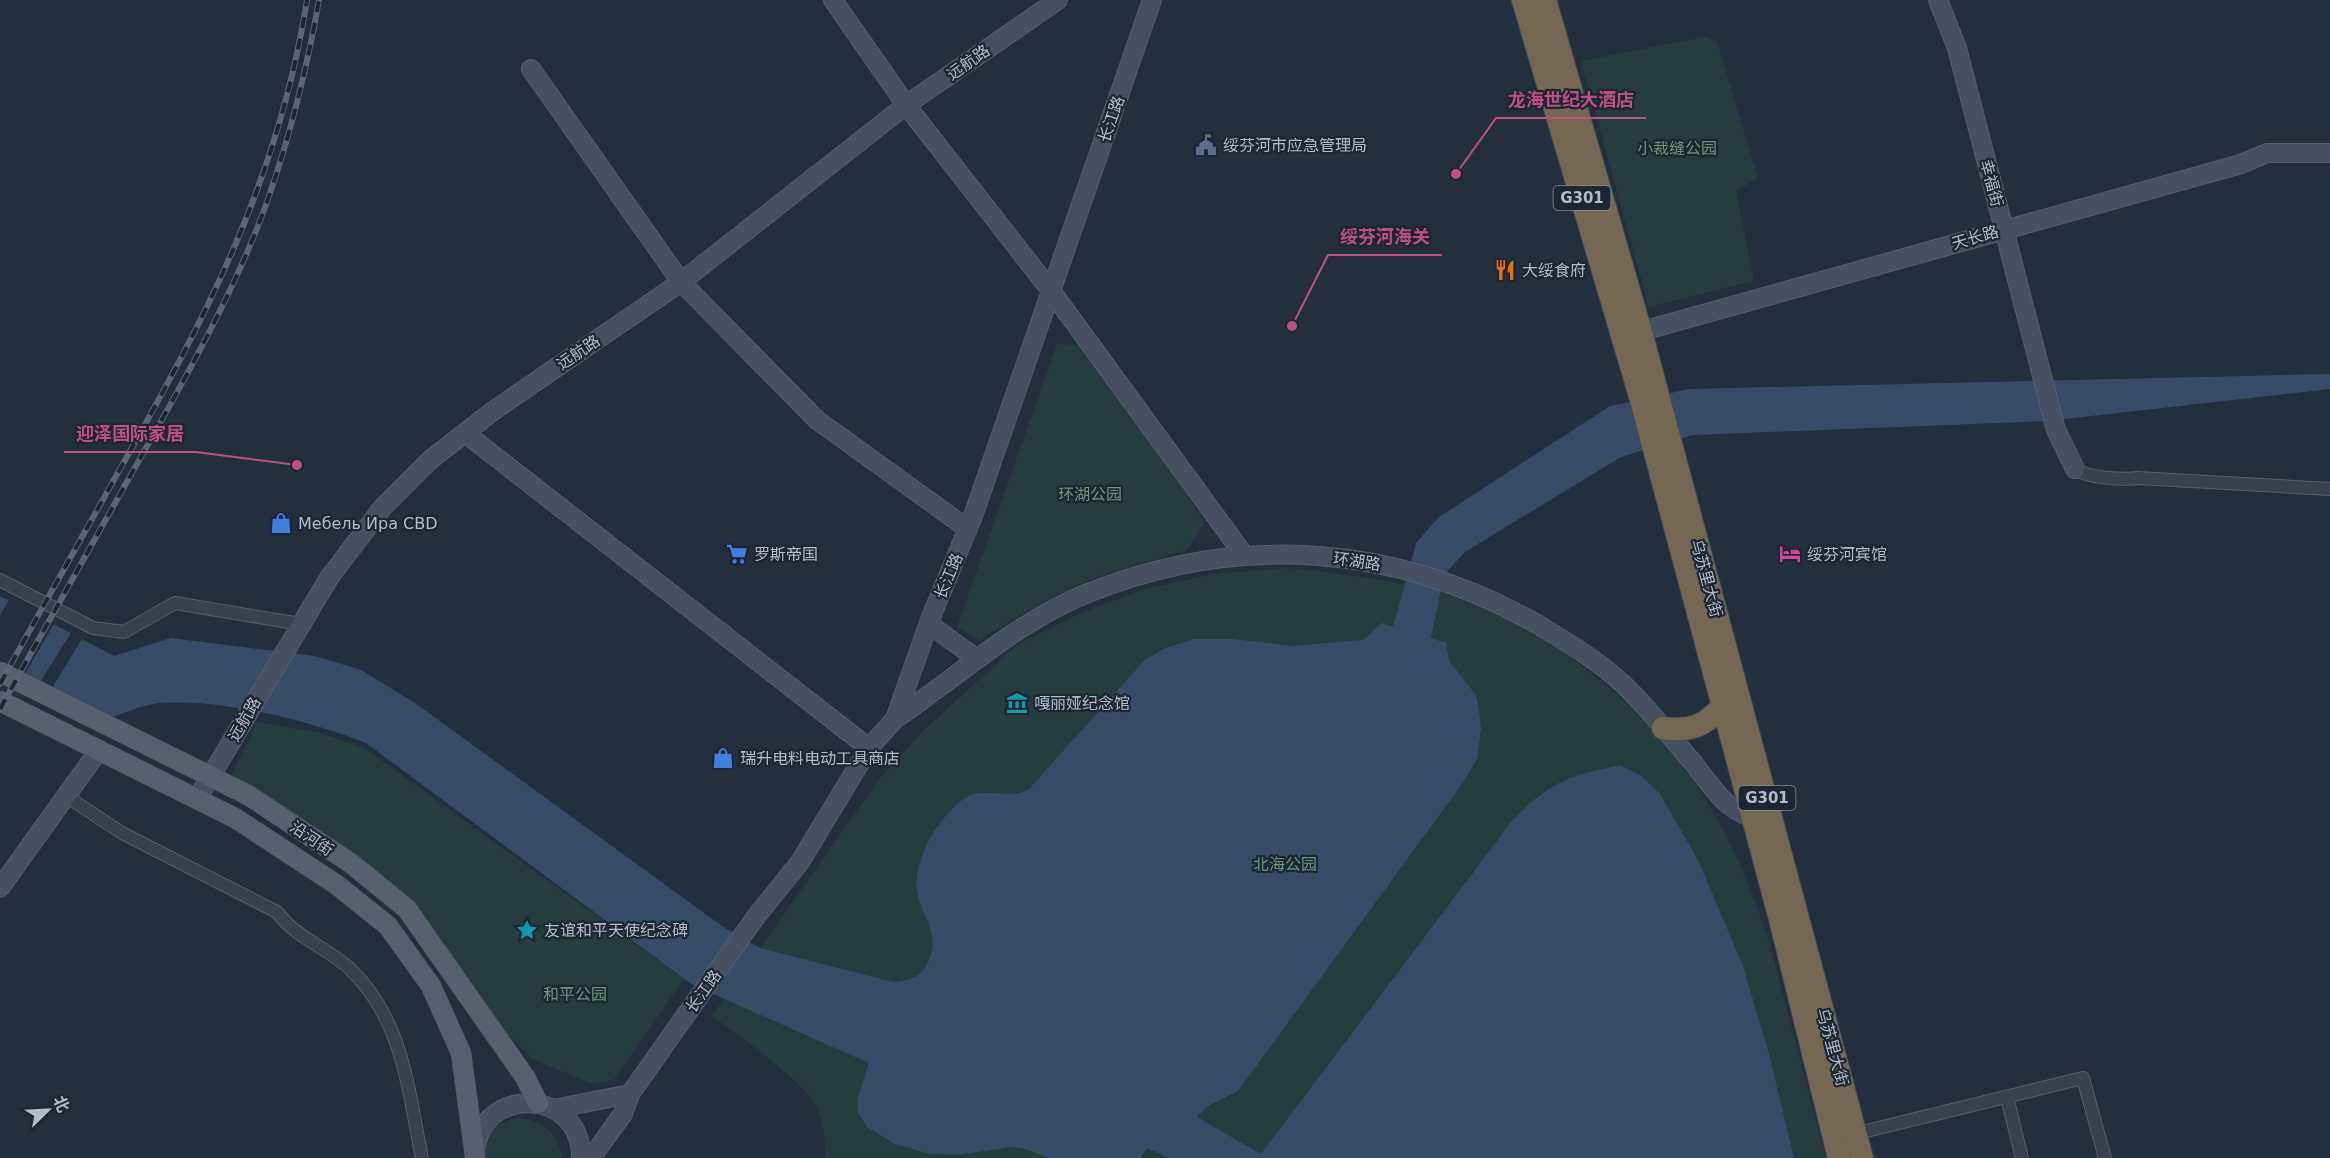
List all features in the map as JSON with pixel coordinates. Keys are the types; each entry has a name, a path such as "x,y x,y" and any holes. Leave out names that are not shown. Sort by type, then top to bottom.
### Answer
{"highway":[{"name":"乌苏里大街","path":"1523,0 1632,334"},
{"name":"乌苏里大街","path":"1545,0 1762,821 1780,919 1843,1144 1862,1158"},
{"name":"乌苏里大街","path":"1661,441 1722,707 1762,821"},
{"path":"1663,728 1691,730 1710,720 1722,707"}],"main road":[{"name":"沿河街","path":"0,672 248,795 352,864 407,909 545,1106"},
{"name":"沿河街","path":"0,700 235,818 337,885 388,926 431,986 461,1053 475,1157"}],"street":[{"path":"833,0 906,105 1052,292 1244,555"},
{"name":"远航路","path":"197,799 329,578 382,508 430,459 681,282 906,105 1058,0"},
{"name":"长江路","path":"591,1158 623,1113 630,1094 700,994 755,918 800,862 869,748 895,719 929,624 968,529 1152,0"},
{"name":"幸福街","path":"1938,0 1957,48 2056,430 2075,469"},
{"path":"531,69 681,282 817,420 968,529"},
{"name":"天长路","path":"1632,334 2241,164 2266,153 2330,153"},
{"path":"465,433 869,748"},
{"path":"2075,469 2085,476 2119,477 2126,480 2138,478 2330,489"},
{"name":"环湖路","path":"895,719 1029,623 1087,594 1185,564 1244,555 1302,554 1394,567 1456,585 1521,615 1574,647 1623,684 1724,801 1762,821"},
{"path":"0,580 93,628 124,632 175,603 300,624"},
{"path":"929,624 977,659"},
{"path":"0,888 99,750"},
{"path":"66,796 122,833 277,912 288,927 349,968 376,998 399,1044 422,1158"},
{"path":"1843,1144 2007,1097 2083,1078 2105,1158"},
{"path":"475,1157 478,1136 490,1118 517,1103 545,1106 630,1094"},
{"path":"2007,1097 2022,1158"},
{"path":"545,1106 567,1119 577,1134 581,1158"}],"green space":[{"name":"小裁缝公园","path":"1704,37 1717,41 1758,178 1736,191 1754,281 1649,307 1581,61"},
{"name":"环湖公园","path":"1057,344 1080,345 1138,422 1205,522 1187,550 1100,576 1031,609 979,640 957,627"},
{"name":"北海公园","path":"1288,568 1372,579 1462,598 1504,617 1545,640 1619,697 1652,730 1709,804 1746,879 1768,938 1826,1158 826,1158 821,1120 810,1097 786,1072 712,1016 880,778 925,729 1017,645 1081,613 1142,590 1212,574"},
{"name":"和平公园","path":"257,722 320,733 366,749 684,979 614,1080 593,1084 532,1059 502,1029 433,932 229,780"},
{"path":"515,1118 533,1121 547,1129 557,1141 562,1158 479,1158 491,1132 500,1124"}],"water":[{"name":"北海公园","path":"2330,374 2330,389 2047,421 1693,435 1621,457 1465,552 1444,575 1431,638 1446,643 1449,661 1476,695 1481,729 1477,759 1462,784 1238,1091 1206,1107 1197,1117 1261,1154 1512,821 1538,797 1560,783 1572,777 1620,765 1640,775 1660,794 1698,860 1743,966 1769,1054 1794,1158 1169,1158 1147,1148 1140,1158 1048,1158 1026,1149 1009,1147 960,1155 930,1154 895,1144 867,1127 858,1112 858,1097 869,1063 691,984 366,743 292,719 208,704 159,703 106,719 0,665 0,596 114,656 171,638 315,656 361,670 415,703 722,926 760,948 893,982 915,977 929,960 932,938 917,888 919,866 925,848 935,831 946,815 963,799 973,794 1010,794 1029,789 1145,660 1165,648 1194,639 1232,639 1293,646 1363,640 1382,623 1393,627 1416,543 1439,517 1610,406 1689,389"}],"pier":[{"path":"10,598 55,622 22,679 0,668 0,615"},
{"path":"72,631 83,637 49,693 37,687"}],"railway":[{"path":"0,684 179,362 234,248 277,130 294,67 307,0"},
{"path":"0,709 226,300 267,202 283,152 303,77 319,0"}],"place":[{"name":"绥芬河市应急管理局","path":"1206,145"},
{"name":"龙海世纪大酒店","path":"1456,174"},
{"name":"大绥食府","path":"1505,270"},
{"name":"绥芬河海关","path":"1292,326"},
{"name":"迎泽国际家居","path":"297,465"},
{"name":"Мебель Ира CBD","path":"281,523"},
{"name":"罗斯帝国","path":"737,554"},
{"name":"绥芬河宾馆","path":"1790,554"},
{"name":"嘎丽娅纪念馆","path":"1017,703"},
{"name":"瑞升电料电动工具商店","path":"723,758"},
{"name":"友谊和平天使纪念碑","path":"527,930"}]}
